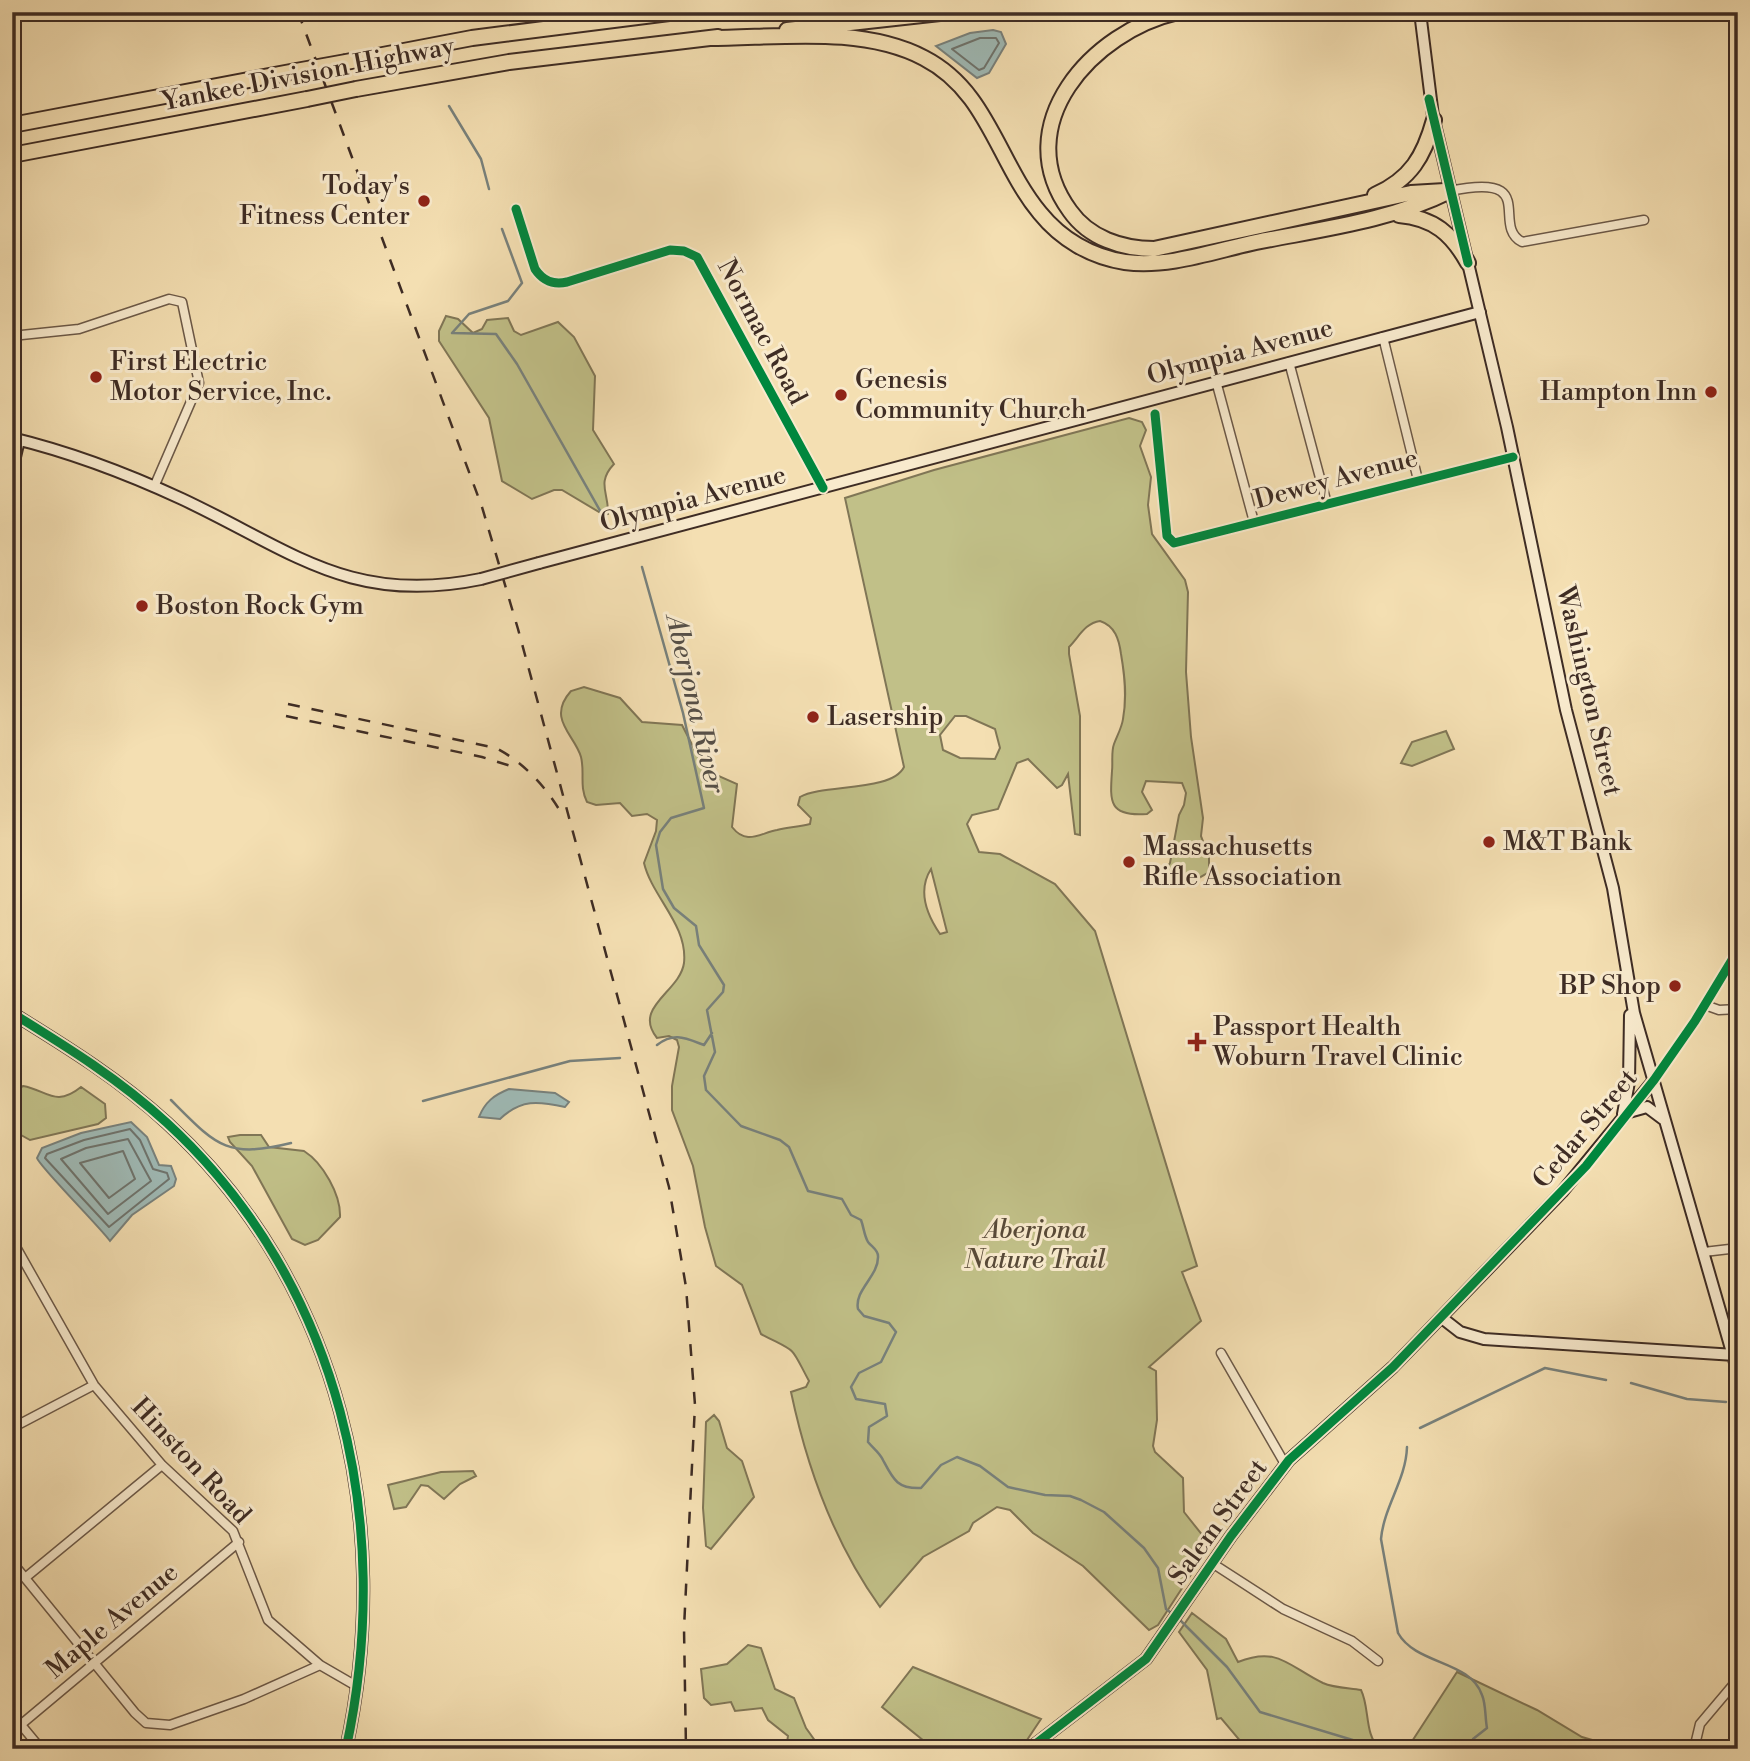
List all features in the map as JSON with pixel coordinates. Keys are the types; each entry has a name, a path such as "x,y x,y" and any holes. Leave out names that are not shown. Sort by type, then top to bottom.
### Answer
{"highway":[{"name":"Yankee Division Highway","path":"12,125 472,38 677,12"},
{"name":"Yankee Division Highway","path":"12,155 509,62 949,12"},
{"path":"1178,12 1149,21 1114,39 1087,63 1064,94 1051,128 1049,161 1057,189 1073,215 1095,234 1128,247 1154,249 1416,192 1450,191"},
{"path":"709,38 857,40 922,57 951,75 969,94 1038,211 1052,226 1080,247 1112,260 1142,264 1166,262 1388,215 1417,207 1450,191"},
{"path":"1345,208 1390,188 1411,172 1422,156 1434,120"},
{"path":"1388,215 1413,216 1437,225 1454,241 1468,263"}],"main road":[{"name":"Washington Street","path":"1420,12 1434,120 1513,457 1566,710 1613,888 1630,995 1738,1374"},
{"name":"Olympia Avenue","path":"16,439 76,457 155,487 301,561 341,576 410,586 481,579 1480,312"},
{"path":"12,470 16,439"},
{"path":"1619,1124 1629,1082 1630,995"},
{"path":"12,1013 104,1070 178,1133 240,1206 266,1244 299,1304 335,1392 359,1494 366,1604 358,1688 346,1749"},
{"name":"Cedar Street","path":"1442,1318 1562,1192 1654,1080"},
{"path":"1627,1114 1647,1107 1664,1120"},
{"path":"1442,1318 1460,1332 1484,1339 1734,1355"},
{"name":"Salem Street","path":"1029,1749 1140,1666 1285,1464 1314,1435 1388,1372 1442,1318"}],"street":[{"path":"1450,191 1481,185 1498,189 1506,200 1515,236 1522,242 1644,220"},
{"name":"Normac Road","path":"516,209 534,267 542,278 554,283 567,282 670,250 684,251 697,257 823,488"},
{"path":"12,336 79,329 169,299 181,301 186,312 199,383 155,487"},
{"path":"1383,337 1418,480"},
{"path":"1289,362 1327,504"},
{"path":"1216,381 1254,523"},
{"name":"Dewey Avenue","path":"1155,414 1166,534 1170,542 1177,543 1513,457"},
{"name":"Cedar Street","path":"1654,1080 1705,1005 1738,950"},
{"path":"1705,1005 1721,1010 1738,1009"},
{"name":"Hinston Road","path":"12,1240 94,1385 162,1465 228,1525 239,1542 268,1620 320,1665 358,1688"},
{"path":"1704,1252 1738,1248"},
{"path":"1221,1353 1285,1464"},
{"path":"13,1425 94,1385"},
{"path":"25,1578 162,1465"},
{"name":"Maple Avenue","path":"12,1732 239,1542"},
{"path":"12,1562 141,1720 154,1726 172,1725 214,1710 320,1665"},
{"path":"1212,1563 1283,1609 1352,1641 1378,1661"},
{"path":"1694,1749 1700,1724 1738,1679"},
{"path":"12,1714 41,1749"}],"green space":[{"path":"446,316 458,319 473,333 482,329 487,320 508,318 514,331 521,335 558,322 574,337 595,376 593,430 614,464 604,483 608,514 604,515 562,490 554,490 532,499 502,481 489,418 439,341 439,331"},
{"name":"Aberjona Nature Trail","path":"1129,418 1142,422 1146,430 1140,446 1151,477 1148,505 1152,534 1185,580 1188,592 1186,672 1191,737 1203,818 1201,836 1209,857 1209,872 1181,885 1169,886 1161,884 1160,881 1170,863 1179,815 1184,805 1186,793 1182,783 1146,781 1142,792 1152,810 1147,814 1125,813 1114,805 1111,791 1113,750 1123,719 1124,679 1117,638 1109,626 1100,621 1086,627 1069,647 1080,716 1080,835 1075,834 1068,774 1057,788 1028,759 1017,763 998,809 972,815 967,824 979,852 1000,854 1055,884 1095,931 1197,1266 1182,1272 1201,1321 1149,1367 1156,1371 1157,1420 1153,1446 1155,1452 1183,1478 1184,1512 1203,1536 1205,1553 1158,1625 1149,1630 1083,1566 1033,1533 1010,1510 997,1507 973,1523 969,1531 923,1557 880,1607 864,1583 836,1531 805,1449 791,1392 806,1387 809,1381 792,1351 761,1334 742,1285 716,1266 693,1166 672,1110 672,1086 679,1047 677,1040 669,1036 657,1038 651,1027 650,1017 681,973 684,949 681,936 654,888 644,863 656,831 657,820 647,814 632,816 620,803 596,805 587,802 583,790 581,757 562,718 564,701 571,691 584,687 620,698 642,722 682,725 705,770 737,784 732,827 748,837 810,824 811,818 798,805 800,797 824,790 872,784 897,775 904,767 845,498 934,470","holes":["955,716 966,716 995,729 1000,748 995,759 960,758 943,750 940,735","931,869 947,932 940,934 925,903 925,886"]},
{"path":"1446,731 1454,749 1412,766 1401,763 1412,742"},
{"path":"23,1086 58,1097 81,1087 105,1104 106,1118 98,1124 30,1140 12,1130 12,1094"},
{"path":"261,1135 269,1147 304,1151 324,1171 334,1190 340,1217 318,1240 305,1245 292,1239 252,1166 228,1137"},
{"path":"714,1415 719,1421 727,1448 742,1461 754,1497 711,1549 706,1546 703,1508 706,1422"},
{"path":"473,1471 476,1476 460,1484 444,1499 428,1486 421,1485 406,1507 394,1509 388,1485 441,1472"},
{"path":"1192,1613 1226,1639 1238,1662 1263,1656 1273,1657 1327,1685 1361,1690 1369,1729 1380,1749 1247,1749 1221,1718 1217,1719 1207,1670 1179,1632"},
{"path":"748,1645 761,1648 775,1689 794,1698 806,1728 821,1749 786,1749 788,1736 768,1720 762,1708 735,1711 731,1702 711,1705 704,1698 701,1669 727,1664"},
{"path":"913,1667 1041,1719 1021,1749 934,1749 882,1707"},
{"path":"1457,1672 1537,1710 1582,1737 1623,1749 1407,1749"}],"water":[{"path":"993,30 1001,32 1006,44 989,73 977,78 936,46 970,33"},
{"path":"509,1089 555,1093 569,1102 565,1107 530,1103 515,1108 500,1119 479,1117 491,1100"},
{"path":"131,1122 147,1137 159,1165 171,1166 176,1179 174,1186 132,1215 110,1241 37,1158 42,1148 81,1133"}],"waterway":[{"name":"Aberjona River","path":"449,106 481,159 489,189"},
{"name":"Aberjona River","path":"502,229 522,283 508,301 469,314 452,333 496,334 517,364 611,530"},
{"name":"Aberjona River","path":"642,567 683,713 704,808 671,818 660,832 656,845 663,889 674,908 696,926 699,945 724,985 723,992 707,1010 715,1052 704,1076 706,1090 741,1126 780,1140 789,1147 808,1191 842,1199 851,1215 861,1220 868,1242 877,1252 875,1270 860,1296 858,1309 864,1316 889,1323 896,1332 881,1362 859,1373 851,1387 856,1399 885,1404 887,1416 869,1427 868,1442 897,1482 906,1487 921,1488 941,1465 957,1457 980,1466 1008,1487 1045,1495 1070,1496 1104,1512 1144,1548 1158,1568 1166,1609 1174,1615"},
{"path":"657,1045 674,1037 704,1045 712,1033"},
{"path":"423,1101 570,1061 620,1058"},
{"path":"171,1100 212,1138 224,1144 251,1149 291,1143"},
{"path":"1420,1428 1545,1368 1606,1380"},
{"path":"1631,1383 1687,1399 1726,1402"},
{"path":"1407,1447 1403,1471 1386,1515 1381,1539 1398,1633 1417,1651 1455,1668 1476,1684 1483,1699 1487,1728 1473,1739 1472,1749"},
{"name":"Aberjona River","path":"1179,1619 1227,1667 1260,1712 1356,1741 1362,1749"}],"railway":[{"path":"298,12 482,507 518,629 669,1187 686,1287 695,1405 684,1628 686,1749"},
{"path":"288,704 496,748 517,761 535,778 564,818"},
{"path":"286,716 482,757 514,767"}],"cycle path":[{"path":"1429,99 1468,263"},
{"path":"516,209 535,269 541,277 553,282 567,282 670,250 684,251 697,257 823,488"},
{"path":"1155,414 1167,536 1174,543 1513,457"},
{"path":"1029,1749 1146,1659 1231,1536 1289,1460 1393,1367 1586,1166 1654,1080 1695,1021 1738,950"},
{"path":"12,1013 73,1051 167,1123 227,1187 275,1257 313,1332 340,1412 357,1494 363,1579 360,1664 346,1749"}],"place":[{"name":"Today's Fitness Center","path":"424,201"},
{"name":"First Electric Motor Service, Inc.","path":"96,377"},
{"name":"Hampton Inn","path":"1711,392"},
{"name":"Genesis Community Church","path":"841,395"},
{"name":"Boston Rock Gym","path":"142,606"},
{"name":"Lasership","path":"813,717"},
{"name":"M&T Bank","path":"1489,842"},
{"name":"Massachusetts Rifle Association","path":"1129,862"},
{"name":"BP Shop","path":"1675,986"},
{"name":"Passport Health Woburn Travel Clinic","path":"1197,1042"}]}
